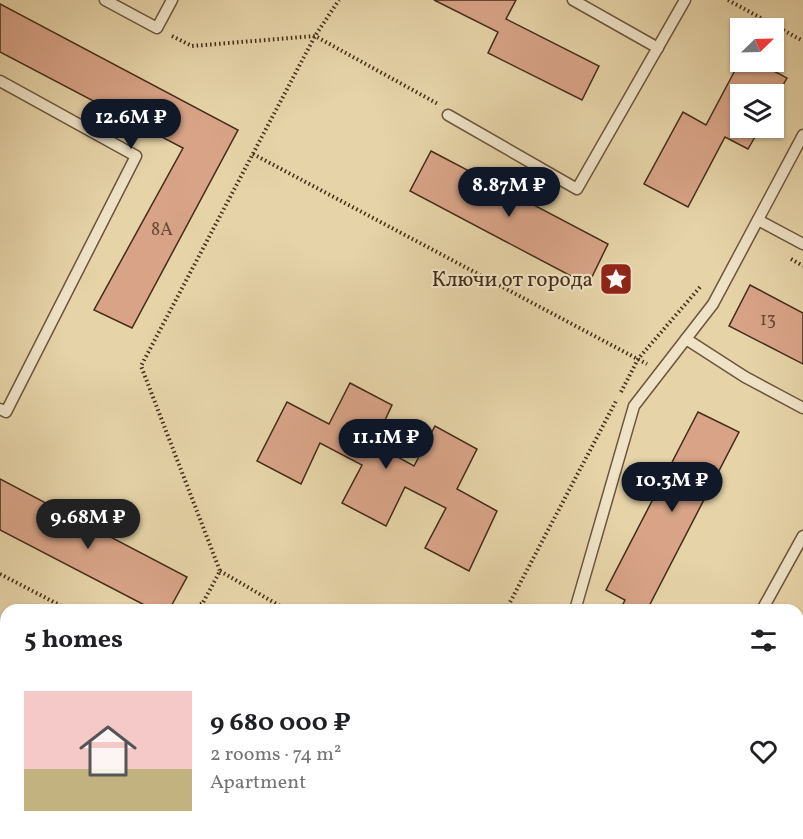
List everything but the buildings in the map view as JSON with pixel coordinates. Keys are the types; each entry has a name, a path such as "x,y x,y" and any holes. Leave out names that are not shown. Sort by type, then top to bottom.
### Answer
{"lane":[{"path":"105,0 157,28 172,0"},
{"path":"573,0 658,48"},
{"path":"448,115 577,189 685,0"},
{"path":"0,81 136,156 6,412 0,409"},
{"path":"577,604 634,406 713,304 803,135"},
{"path":"758,220 803,244"},
{"path":"686,339 745,377 803,408"},
{"path":"765,604 803,536"}],"path":[{"path":"277,604 220,571 141,366 315,36 339,0"},
{"path":"728,0 803,40"},
{"path":"157,28 192,46 315,36 434,100 448,115"},
{"path":"253,154 661,371"},
{"path":"509,604 638,359"},
{"path":"203,603 220,571"},
{"path":"0,574 58,604"}],"place":[{"name":"Ключи от города","path":"616,279"}]}
